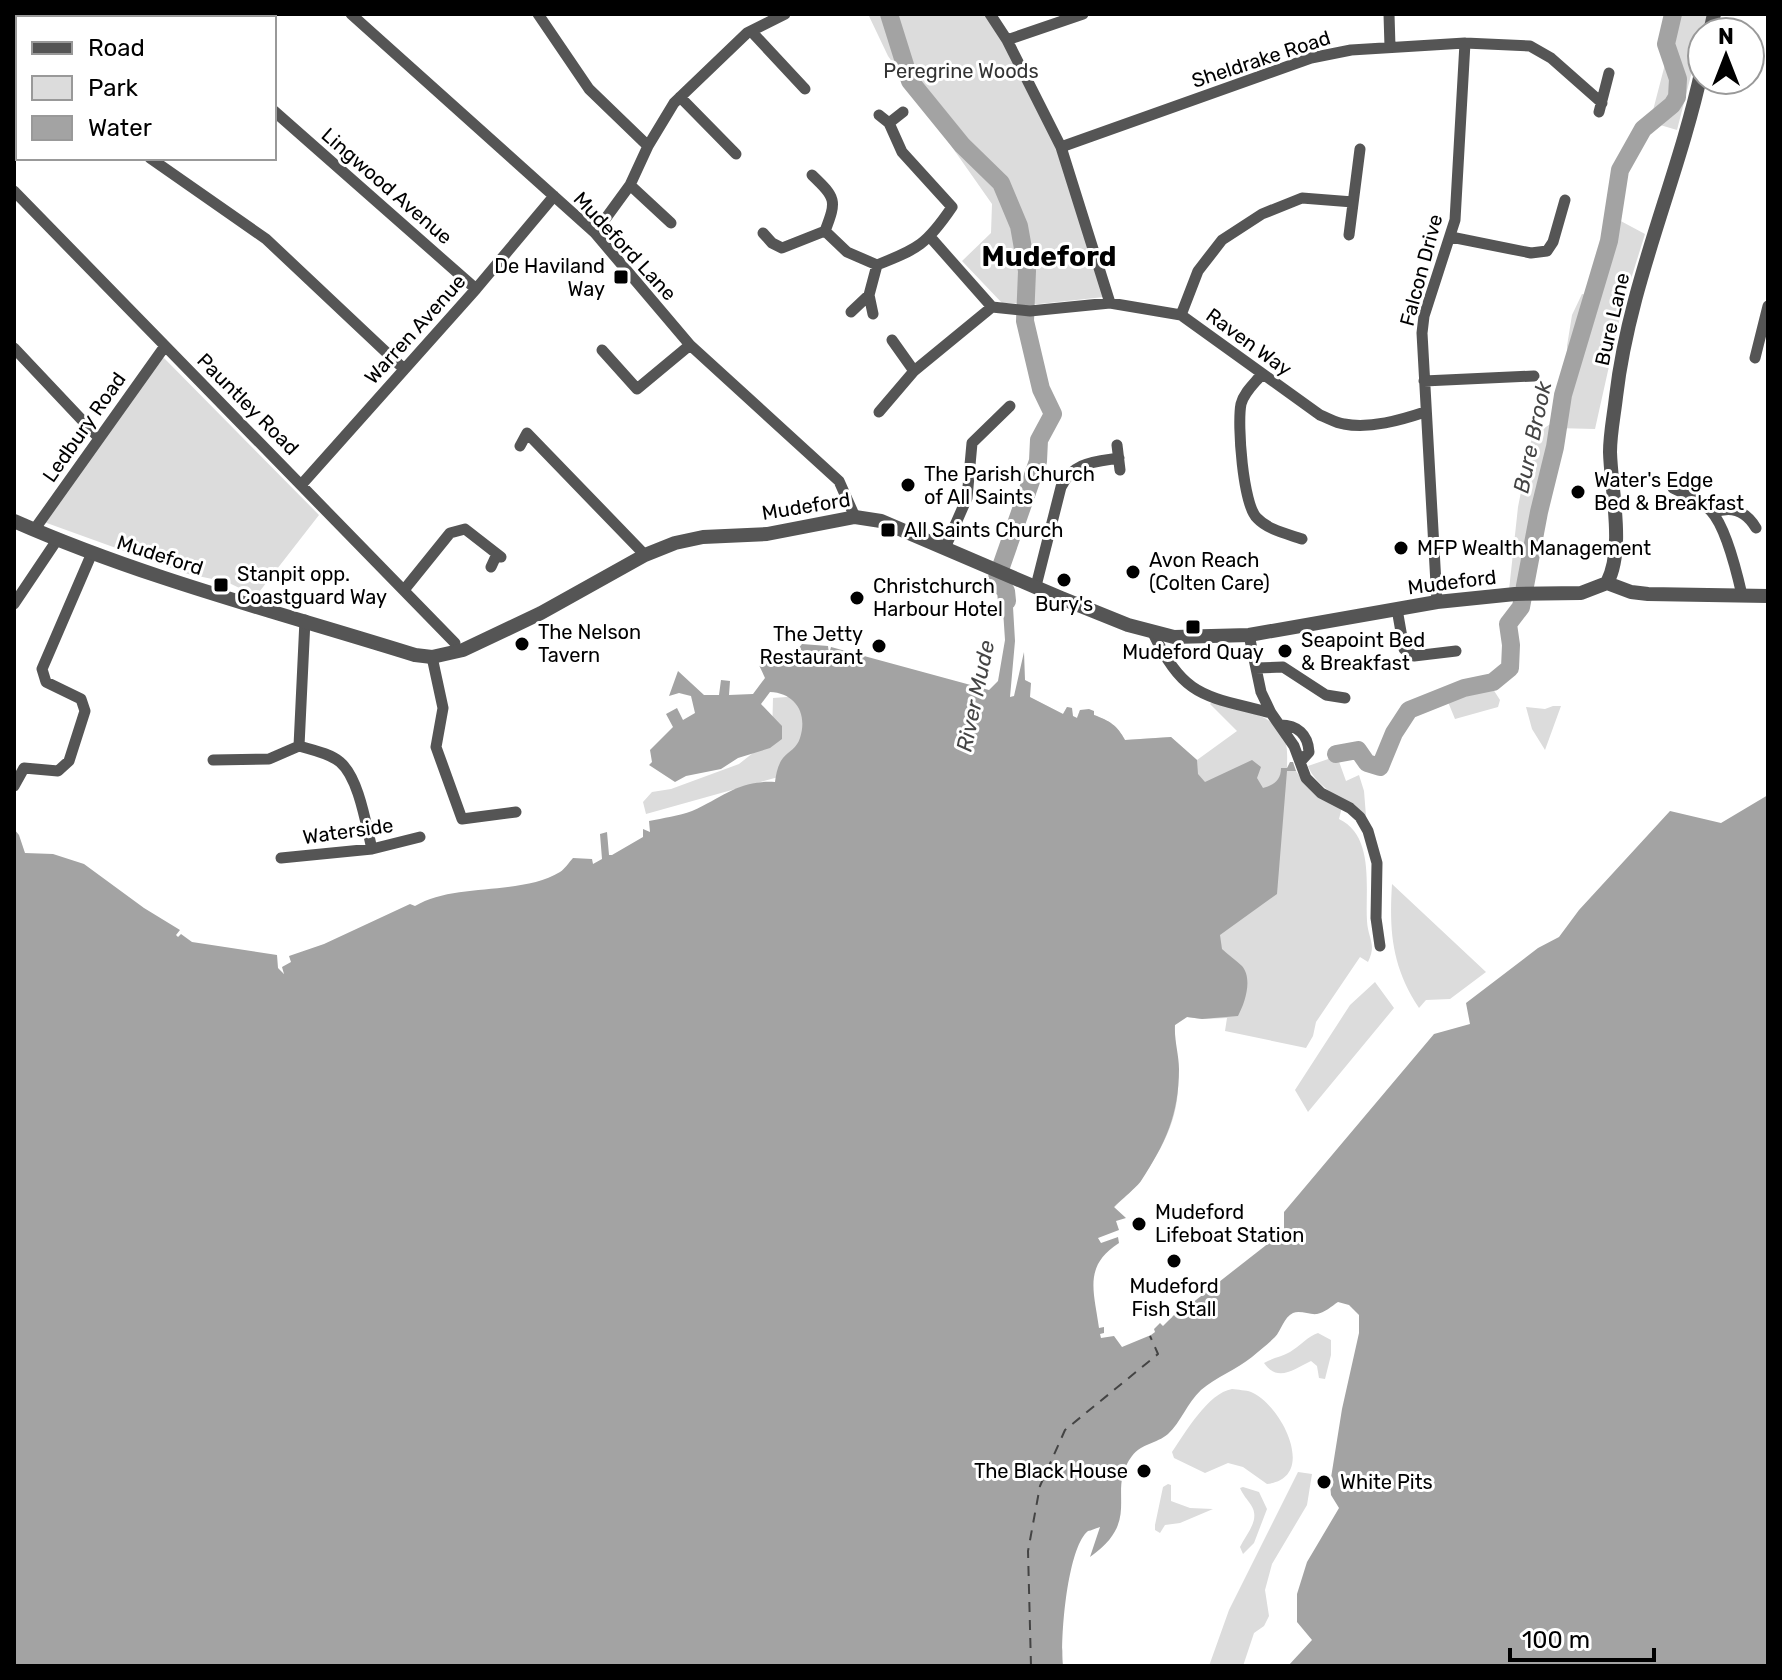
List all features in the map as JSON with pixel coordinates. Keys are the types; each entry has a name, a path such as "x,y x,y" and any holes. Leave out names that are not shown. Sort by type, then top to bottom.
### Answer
{"street":[{"name":"Mudeford Lane","path":"351,14 595,233 690,345 827,468 845,491 855,517"},
{"path":"538,14 589,89 648,146"},
{"path":"595,233 630,185 648,146 680,97 751,31 785,14"},
{"path":"990,14 1007,40 1061,147 1110,303"},
{"path":"1007,40 1083,14"},
{"path":"1389,14 1390,47"},
{"path":"751,31 805,89"},
{"name":"Sheldrake Road","path":"1061,147 1311,58 1351,50 1465,43 1530,46 1551,58 1601,108 1609,73"},
{"name":"Falcon Drive","path":"1437,602 1421,352 1424,316 1455,220 1465,43"},
{"name":"Bure Lane","path":"1607,583 1616,563 1610,449 1631,309 1695,96"},
{"path":"680,97 736,154"},
{"path":"825,231 847,252 877,265 905,255 931,238 952,207 902,152 884,119 903,112"},
{"name":"Lingwood Avenue","path":"276,113 476,289"},
{"path":"1349,235 1360,149"},
{"path":"153,160 266,239 404,369"},
{"path":"763,233 782,248 825,231 835,206 831,194 812,175"},
{"path":"630,185 671,223"},
{"name":"Pauntley Road","path":"14,191 455,643"},
{"name":"Warren Avenue","path":"302,484 476,289 554,196"},
{"path":"1181,315 1198,271 1222,240 1262,214 1302,198 1353,202"},
{"path":"1451,237 1540,253 1547,251 1553,242 1565,200"},
{"path":"879,412 914,371 992,307 931,238"},
{"path":"873,314 869,295 877,265"},
{"path":"851,312 869,295"},
{"name":"Raven Way","path":"992,307 1024,311 1110,303 1181,315 1320,415 1344,424 1401,420 1425,412"},
{"path":"1755,358 1767,314"},
{"path":"892,340 914,371"},
{"path":"602,350 637,389 690,345"},
{"name":"Ledbury Road","path":"34,530 165,346"},
{"path":"14,348 98,437"},
{"path":"1262,374 1242,400 1240,417 1246,496 1258,520 1302,539"},
{"path":"1424,381 1534,376"},
{"path":"945,548 967,498 972,443 1010,406"},
{"path":"520,446 527,433 645,555"},
{"path":"1036,586 1061,487 1068,473 1088,463 1119,464 1117,445"},
{"path":"1673,488 1697,499 1713,513 1729,550 1742,595"},
{"path":"1713,513 1724,508 1737,510 1750,517 1756,528"},
{"name":"Mudeford","path":"14,521 92,553 415,655 432,657 463,650 498,634 645,555 675,543 703,537 767,534 855,517 881,521 1115,620 1174,637 1249,635 1437,602 1523,594 1581,593 1607,583"},
{"path":"404,590 450,533 465,529 499,556 491,567"},
{"path":"14,604 57,540"},
{"path":"14,786 24,768 58,771 69,761 85,711 81,699 46,682 42,669 92,553"},
{"path":"1607,583 1631,592 1648,594 1768,596"},
{"path":"1397,609 1404,649 1408,654 1456,651"},
{"path":"299,746 305,620"},
{"path":"1152,631 1171,669 1185,683 1207,697 1271,713"},
{"path":"1249,635 1261,692 1301,761 1306,778 1312,785 1350,808 1368,831 1377,863 1376,918 1380,946"},
{"path":"432,657 443,708 436,747 462,819 516,812"},
{"path":"1256,668 1283,667 1326,695 1345,698"},
{"path":"213,760 269,759 299,746 333,757 345,767 355,788 372,849"},
{"name":"Waterside","path":"281,858 372,849 420,837"}],"green space":[{"name":"Peregrine Woods","path":"868,14 985,14 1003,41 1058,149 1104,297 1039,304 1002,303 962,261 991,233 992,204 888,56"},
{"path":"1678,14 1709,14 1686,16 1686,95 1677,130 1650,122"},
{"path":"1617,219 1645,234 1622,308 1595,429 1555,428 1522,587 1509,590 1518,507 1532,436 1555,421 1568,359 1572,315 1582,294 1587,295 1610,221"},
{"path":"164,358 319,515 256,596 227,582 188,574 44,522 159,360"},
{"path":"1491,686 1500,700 1498,707 1455,719 1448,702"},
{"path":"800,696 810,724 782,776 646,814 643,802 652,792 671,789 739,764 772,738 773,698"},
{"path":"1029,697 1063,714 1067,707 1072,708 1072,716 1077,718 1080,710 1094,711 1094,715 1116,727 1125,740 1171,737 1197,760 1237,731 1210,704 1212,702 1265,718 1285,741 1287,768 1296,771 1305,784 1342,807 1339,819 1358,838 1366,864 1371,956 1368,962 1360,957 1316,1022 1306,1048 1225,1031 1227,1018 1187,1017 1175,1025 1178,1088 1171,1126 1140,1181 1114,1208"},
{"path":"1561,706 1545,750 1532,729 1526,707 1545,709"},
{"path":"1337,756 1346,781 1359,775 1366,816 1325,788 1308,766"},
{"path":"1392,884 1486,972 1450,999 1426,1000 1419,1008 1410,993 1394,949"},
{"path":"1375,982 1394,1008 1308,1112 1295,1090 1350,1005"},
{"path":"1318,1333 1331,1340 1325,1379 1319,1378 1317,1366 1311,1361 1281,1373 1269,1369 1264,1363 1290,1352"},
{"path":"1232,1389 1251,1392 1262,1399 1283,1425 1293,1455 1291,1469 1282,1479 1267,1484 1243,1467 1228,1463 1205,1473 1174,1458 1172,1452 1198,1415 1214,1398"},
{"path":"1298,1472 1312,1474 1307,1505 1272,1564 1265,1590 1269,1616 1264,1626 1254,1633 1243,1666 1209,1666 1229,1610"},
{"path":"1171,1485 1171,1501 1190,1508 1213,1509 1180,1523 1165,1525 1160,1533 1155,1530 1155,1525 1163,1487"},
{"path":"1240,1488 1259,1492 1267,1509 1254,1543 1243,1554 1240,1547 1252,1527 1254,1511"}],"water":[{"path":"989,578 1012,590 1015,641 1010,697 1014,696 1024,652 1025,680 1031,683 1030,697 1063,714 1067,707 1072,708 1073,716 1077,718 1080,710 1094,711 1094,715 1116,727 1125,740 1171,737 1197,760 1198,774 1205,782 1252,760 1261,767 1257,778 1263,788 1276,781 1281,768 1287,768 1290,762 1293,762 1296,771 1287,771 1277,894 1220,935 1222,949 1242,966 1247,977 1247,991 1241,1011 1238,1016 1187,1017 1175,1025 1178,1086 1169,1128 1141,1181 1114,1207 1126,1218 1116,1221 1119,1230 1098,1238 1101,1243 1118,1237 1119,1243 1100,1261 1096,1270 1094,1291 1099,1328 1104,1327 1101,1338 1114,1336 1122,1347 1151,1335 1160,1323 1163,1326 1179,1310 1182,1311 1284,1231 1284,1212 1434,1034 1470,1024 1466,1003 1538,948 1559,937 1579,910 1670,811 1721,823 1768,795 1768,1666 1288,1666 1312,1640 1297,1622 1297,1594 1307,1562 1339,1508 1331,1495 1330,1484 1359,1333 1359,1315 1349,1305 1338,1302 1320,1313 1290,1315 1264,1347 1201,1390 1168,1434 1140,1448 1132,1456 1122,1482 1120,1518 1116,1530 1090,1557 1100,1527 1088,1531 1075,1556 1064,1616 1063,1666 14,1666 14,829 25,853 53,854 84,864 180,930 176,935 178,937 181,934 192,942 277,955 278,968 284,974 282,967 291,962 289,956 324,944 410,904 415,906 449,894 544,879 562,871 573,858 592,859 593,864 602,859 600,834 607,832 609,855 612,855 643,837 643,829 650,832 649,821 692,811 741,787 775,782 781,760 795,747 802,729 801,713 797,706 793,700 779,693 770,692 761,704 782,726 782,739 770,748 738,758 721,769 686,776 675,782 649,765 652,762 650,750 673,727 666,714 677,708 683,720 695,713 691,696 679,693 669,696 678,671 704,695 719,695 721,680 730,681 729,695 753,694 765,678 759,665 768,661 775,652 798,653 802,644 828,646 829,654 831,647 989,690 998,681 1005,640 1002,595"}],"waterway":[{"name":"River Mude","path":"889,14 910,81 962,145 1001,183 1019,226 1027,271 1025,321 1041,389 1053,414 1039,440 1038,461 996,581 1006,591 1007,601"},
{"name":"Bure Brook","path":"1336,754 1358,750 1367,763 1380,767 1394,733 1409,710 1464,688 1493,682 1510,668 1508,624 1521,607 1563,395 1609,241 1620,170 1643,129 1677,97 1678,79 1666,44 1673,14"}],"ferry route":[{"path":"1031,1666 1028,1551 1040,1486 1065,1430 1158,1354 1150,1336"}],"place":[{"name":"De Haviland Way","path":"621,277"},
{"name":"The Parish Church of All Saints","path":"908,485"},
{"name":"Water's Edge Bed & Breakfast","path":"1578,492"},
{"name":"All Saints Church","path":"888,530"},
{"name":"MFP Wealth Management","path":"1401,548"},
{"name":"Avon Reach (Colten Care)","path":"1133,572"},
{"name":"Bury's","path":"1064,580"},
{"name":"Stanpit opp. Coastguard Way","path":"221,585"},
{"name":"Christchurch Harbour Hotel","path":"857,598"},
{"name":"Mudeford Quay","path":"1193,627"},
{"name":"The Nelson Tavern","path":"522,644"},
{"name":"The Jetty Restaurant","path":"879,646"},
{"name":"Seapoint Bed & Breakfast","path":"1285,651"},
{"name":"Mudeford Lifeboat Station","path":"1139,1224"},
{"name":"Mudeford Fish Stall","path":"1174,1261"},
{"name":"The Black House","path":"1144,1471"},
{"name":"White Pits","path":"1324,1482"}],"district":[{"name":"Mudeford","path":"1049,256"}]}
